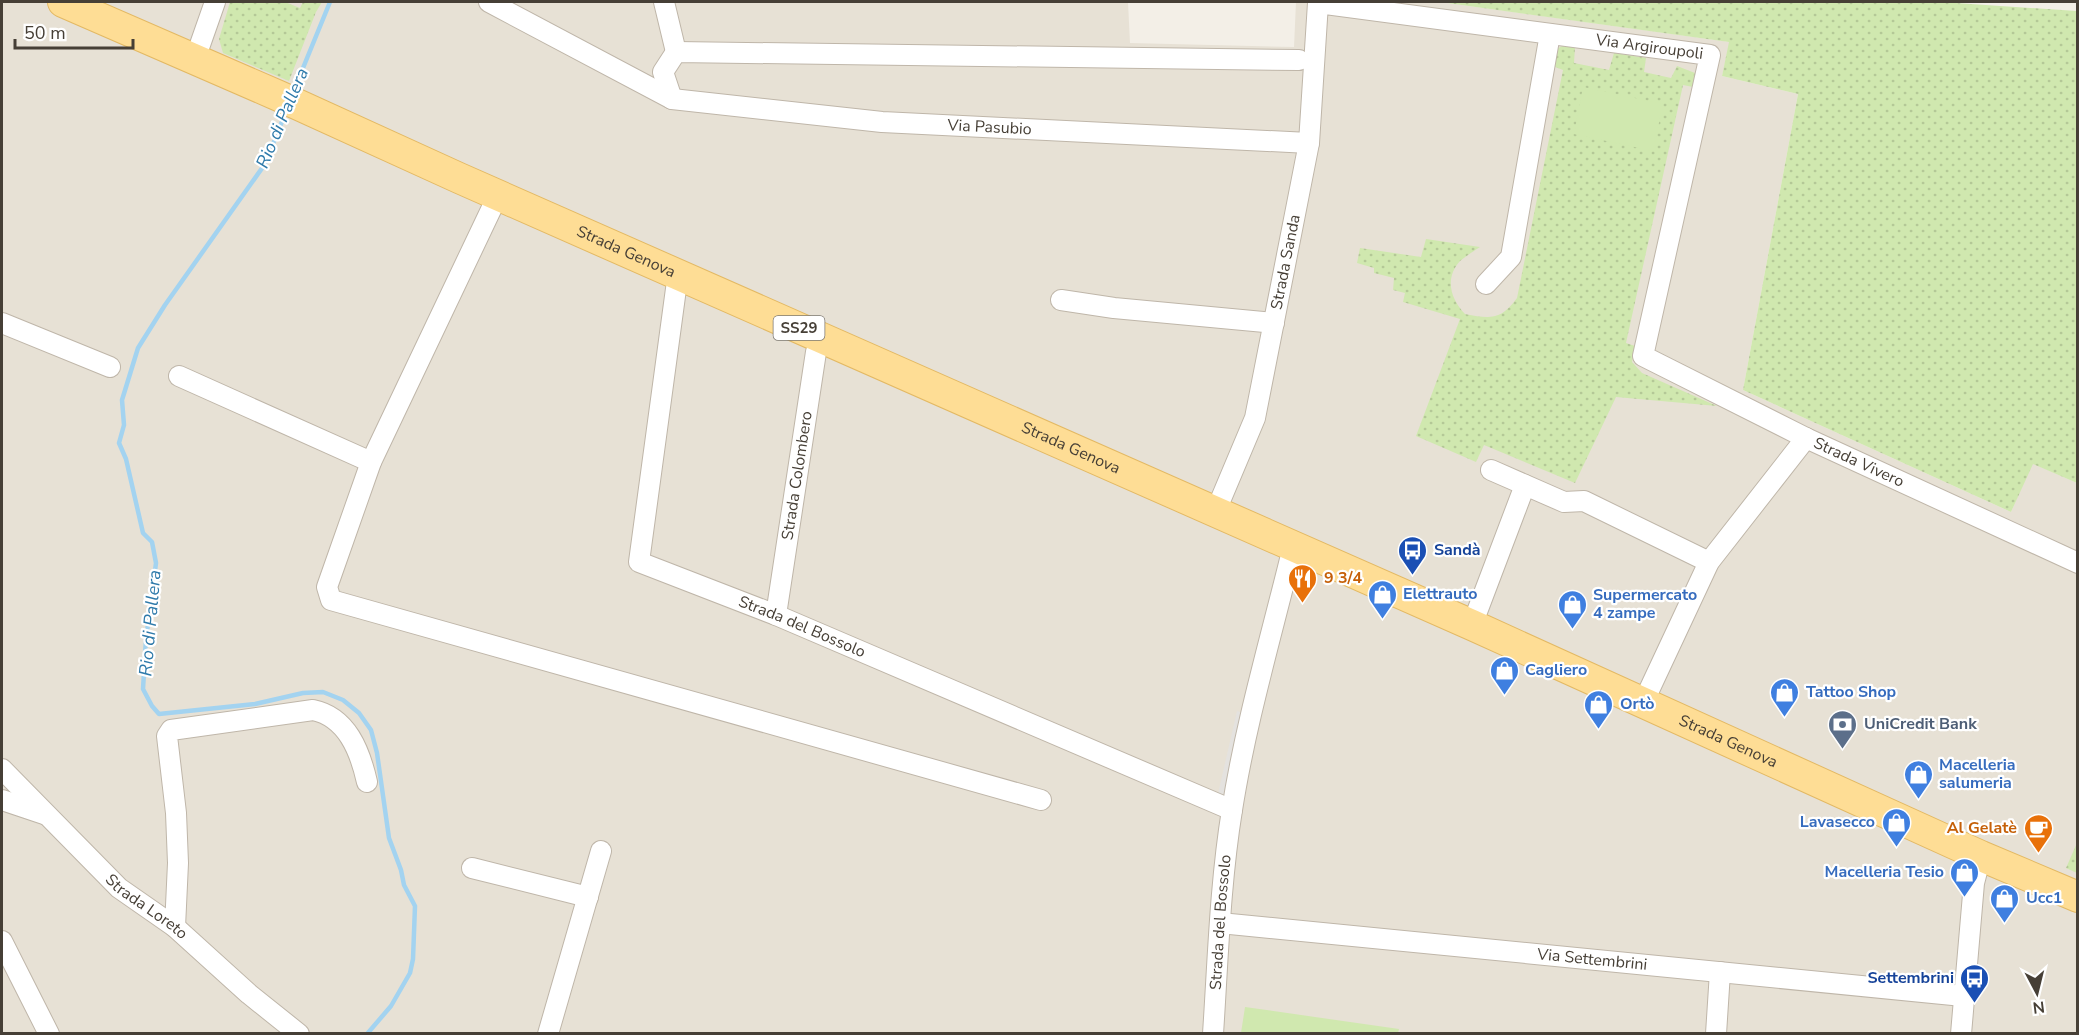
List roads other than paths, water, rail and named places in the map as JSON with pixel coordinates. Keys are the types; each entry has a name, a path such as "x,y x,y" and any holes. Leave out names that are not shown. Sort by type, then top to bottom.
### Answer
{"main road":[{"name":"Strada Genova","path":"63,2 104,10 195,59 1472,625 1981,856 2078,897"}],"street":[{"path":"195,59 215,2"},
{"name":"Via Pasubio","path":"489,2 672,99 882,122 1309,143"},
{"path":"664,2 676,52 663,72 672,99"},
{"name":"Via Argiroupoli","path":"1318,3 1710,55 1643,356"},
{"name":"Strada Sanda","path":"1215,513 1255,418 1309,143 1318,3"},
{"path":"1486,284 1511,258 1550,34"},
{"path":"676,52 1299,60"},
{"path":"498,195 372,462 327,587 331,600 1041,800"},
{"name":"Strada del Bossolo","path":"678,274 639,562 776,615 1232,810"},
{"path":"1061,300 1114,308 1274,323"},
{"path":"2,323 110,367"},
{"name":"Strada Colombero","path":"776,615 816,352 822,338"},
{"name":"Strada Vivero","path":"1643,356 1806,438 2078,563"},
{"path":"179,376 372,462"},
{"path":"1643,704 1709,562 1806,438"},
{"path":"1491,470 1564,502 1584,501 1709,562"},
{"path":"1472,625 1525,485"},
{"name":"Strada del Bossolo","path":"1214,1034 1220,923 1232,810 1267,644 1293,547"},
{"path":"175,927 178,863 176,813 167,736 171,730 313,710 326,713 339,722 353,742 363,764 367,782"},
{"name":"Strada Loreto","path":"2,769 119,888 175,927 249,994 299,1034"},
{"path":"2,800 49,816"},
{"path":"548,1034 601,850"},
{"path":"1961,1034 1974,883 1981,856"},
{"path":"472,868 588,897"},
{"name":"Via Settembrini","path":"1220,923 1963,996"},
{"path":"2,941 49,1034"},
{"path":"1716,1034 1720,972"}],"waterway":[{"name":"Rio di Pallera","path":"294,90 330,2"},
{"name":"Rio di Pallera","path":"287,109 265,164 165,305 138,348 122,400 124,425 119,443 126,459 143,533 152,542 156,563 146,639 143,689 159,714 255,704 303,693 323,692 343,700 359,713 371,730 377,753 389,838 404,885 415,906 413,959 410,973 391,1006 367,1034"}],"place":[{"name":"Sandà","path":"1413,576"},
{"name":"9 3/4","path":"1303,604"},
{"name":"Elettrauto","path":"1382,620"},
{"name":"Supermercato 4 zampe","path":"1572,630"},
{"name":"Cagliero","path":"1504,696"},
{"name":"Tattoo Shop","path":"1785,718"},
{"name":"Ortò","path":"1599,730"},
{"name":"UniCredit Bank","path":"1843,750"},
{"name":"Macelleria salumeria","path":"1918,800"},
{"name":"Lavasecco","path":"1896,848"},
{"name":"Al Gelatè","path":"2038,854"},
{"name":"Macelleria Tesio","path":"1965,898"},
{"name":"Ucc1","path":"2005,924"},
{"name":"Settembrini","path":"1975,1004"}]}
